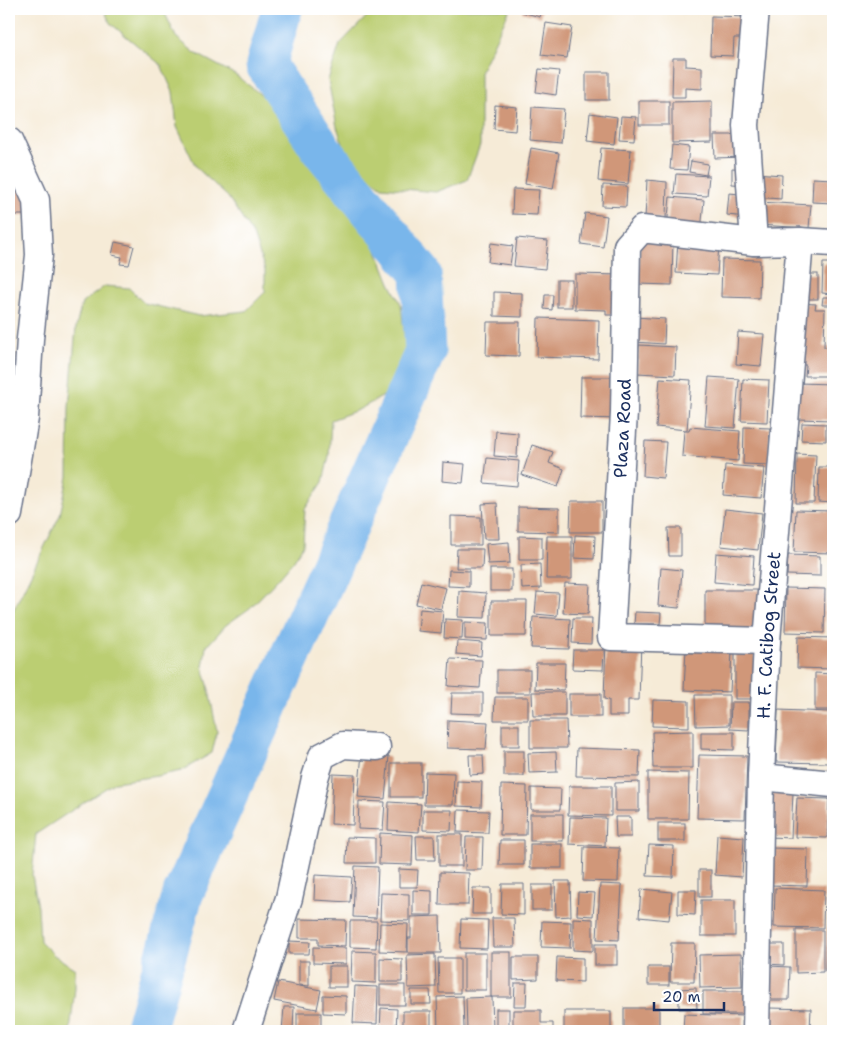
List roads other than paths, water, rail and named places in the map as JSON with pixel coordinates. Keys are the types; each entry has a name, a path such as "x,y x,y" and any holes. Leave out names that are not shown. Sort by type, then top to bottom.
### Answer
{"street":[{"path":"754,242 746,125 756,9"},
{"path":"9,141 36,200 39,256 30,339 26,418 9,514"},
{"name":"Plaza Road","path":"767,641 611,637 624,413 626,246 642,229 754,242 800,241 833,244"},
{"name":"H. F. Catibog Street","path":"756,1031 761,777 767,641 800,241"},
{"path":"246,1031 289,898 315,778 322,756 343,745 377,747"},
{"path":"761,777 833,784"}],"waterway":[{"path":"145,1031 183,894 425,352 421,273 322,150 266,65 282,9"}]}
